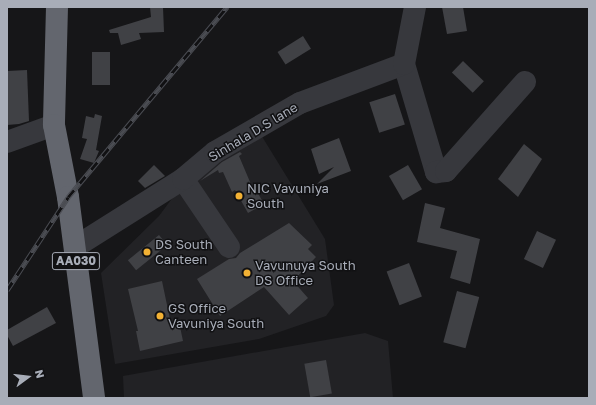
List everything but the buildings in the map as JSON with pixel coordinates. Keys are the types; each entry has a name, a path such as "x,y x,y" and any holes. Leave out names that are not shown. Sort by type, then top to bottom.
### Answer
{"highway":[{"name":"AA030","path":"57,7 54,126 68,197 94,398"}],"street":[{"path":"415,7 404,64 436,172 446,171 525,82"},
{"name":"Sinhala D.S lane","path":"75,247 183,179 215,152 300,103 404,64"},
{"path":"7,142 54,126"},
{"path":"183,179 228,247"}],"shaded area":[{"path":"258,130 325,239 334,305 326,316 259,339 115,364 101,273 159,216 188,177"},
{"path":"365,333 388,341 393,398 124,398 123,376"}],"railway":[{"path":"7,290 68,197 227,7"}],"place":[{"name":"NIC Vavuniya South","path":"239,196"},
{"name":"DS South Canteen","path":"147,252"},
{"name":"Vavunuya South DS Office","path":"247,273"},
{"name":"GS Office Vavuniya South","path":"160,316"}]}
